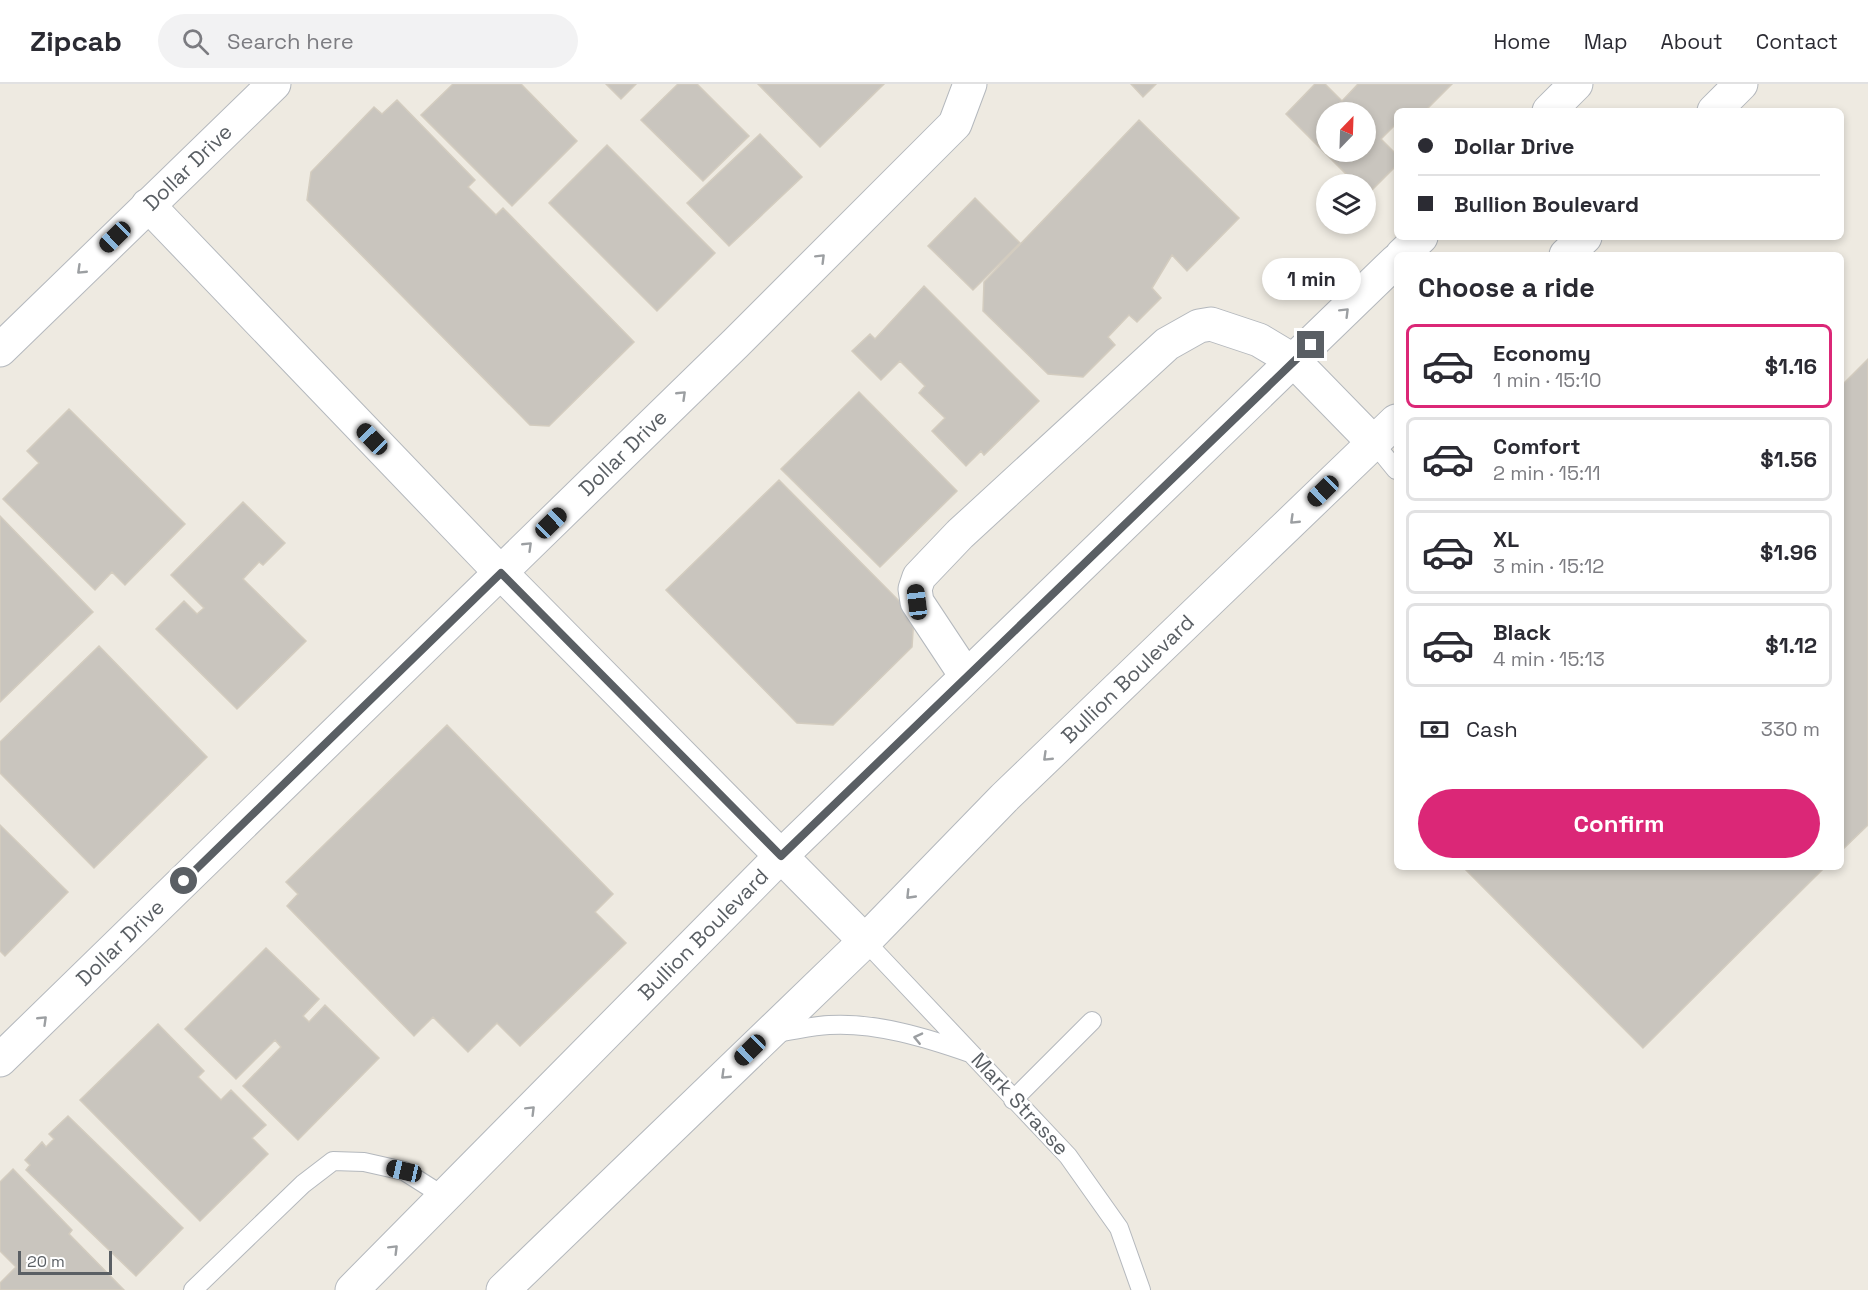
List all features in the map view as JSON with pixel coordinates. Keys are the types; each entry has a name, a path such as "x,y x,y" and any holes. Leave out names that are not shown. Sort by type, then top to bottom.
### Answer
{"street":[{"name":"Dollar Drive","path":"0,350 274,84"},
{"name":"Dollar Drive","path":"0,1060 501,573 955,124 970,84"},
{"path":"1552,108 1576,84"},
{"path":"1717,108 1741,84"},
{"path":"148,205 501,573 865,941"},
{"path":"1405,252 1418,240"},
{"path":"1569,252 1582,240"},
{"name":"Bullion Boulevard","path":"352,1290 781,856 1394,263"},
{"path":"966,676 922,614 915,589 919,577 960,534 1167,344 1187,332 1211,324 1259,340 1294,362 1374,443"},
{"name":"Bullion Boulevard","path":"503,1290 865,941 1004,798 1394,423"}],"lane":[{"path":"1374,443 1394,468"},
{"name":"Mark Strasse","path":"865,941 1068,1156 1098,1195 1119,1228 1141,1290"},
{"path":"1014,1100 1092,1021"},
{"path":"767,1034 830,1025 859,1027 939,1042 974,1055"},
{"path":"193,1290 303,1184 333,1161 364,1162 404,1171 445,1197"}],"building":[{"path":"453,84 521,84 577,141 512,206 421,115"},
{"path":"606,84 636,84 621,99"},
{"path":"678,84 697,84 749,136 703,181 641,120"},
{"path":"758,84 884,84 820,147"},
{"path":"1131,84 1156,84 1143,97"},
{"path":"1315,84 1325,84 1342,101 1358,84 1452,84 1428,108 1394,108 1394,126 1381,139 1394,152 1394,168 1376,186 1376,174 1346,174 1334,162 1376,162 1376,102 1316,102 1316,144 1286,114"},
{"path":"397,100 475,180 468,187 496,215 503,208 634,342 549,426 530,425 307,200 311,172 374,107 382,114"},
{"path":"1139,120 1239,218 1187,271 1172,255 1152,288 1161,298 1137,322 1129,315 1108,337 1115,345 1083,377 1048,374 983,311 984,282"},
{"path":"760,134 802,177 729,246 687,203"},
{"path":"607,145 715,253 657,311 549,203"},
{"path":"975,198 1020,243 973,290 928,246"},
{"path":"924,286 1039,401 984,455 981,451 966,466 932,431 945,418 919,393 925,386 900,361 881,380 852,351 870,334 875,339"},
{"path":"1868,359 1868,825 1844,848 1844,383"},
{"path":"859,392 957,491 880,567 781,469"},
{"path":"69,409 185,524 125,585 112,572 95,590 3,499 39,463 27,451"},
{"path":"779,480 914,616 912,647 833,725 797,723 666,590"},
{"path":"243,502 285,543 263,565 259,562 243,579 306,641 237,709 156,629 184,601 197,614 204,608 171,575"},
{"path":"0,516 93,612 0,702"},
{"path":"99,646 207,757 94,868 0,773 0,742"},
{"path":"447,725 613,894 595,912 626,943 520,1046 497,1023 468,1052 433,1017 414,1036 287,906 298,894 286,882"},
{"path":"0,825 68,892 5,956 0,951"},
{"path":"1466,870 1822,870 1643,1048"},
{"path":"266,948 319,999 303,1016 309,1022 325,1005 379,1058 298,1140 243,1086 281,1047 275,1040 236,1079 185,1029"},
{"path":"158,1024 204,1071 198,1077 221,1100 231,1090 266,1125 252,1138 268,1154 200,1221 80,1100"},
{"path":"68,1116 183,1228 136,1276 26,1170 30,1165 25,1160 42,1142 46,1147 54,1139 49,1134"},
{"path":"13,1169 72,1230 69,1234 124,1290 0,1290 0,1283 16,1267 0,1251 0,1182"}],"route":[{"path":"184,881 501,573 781,856 1311,345"}]}
